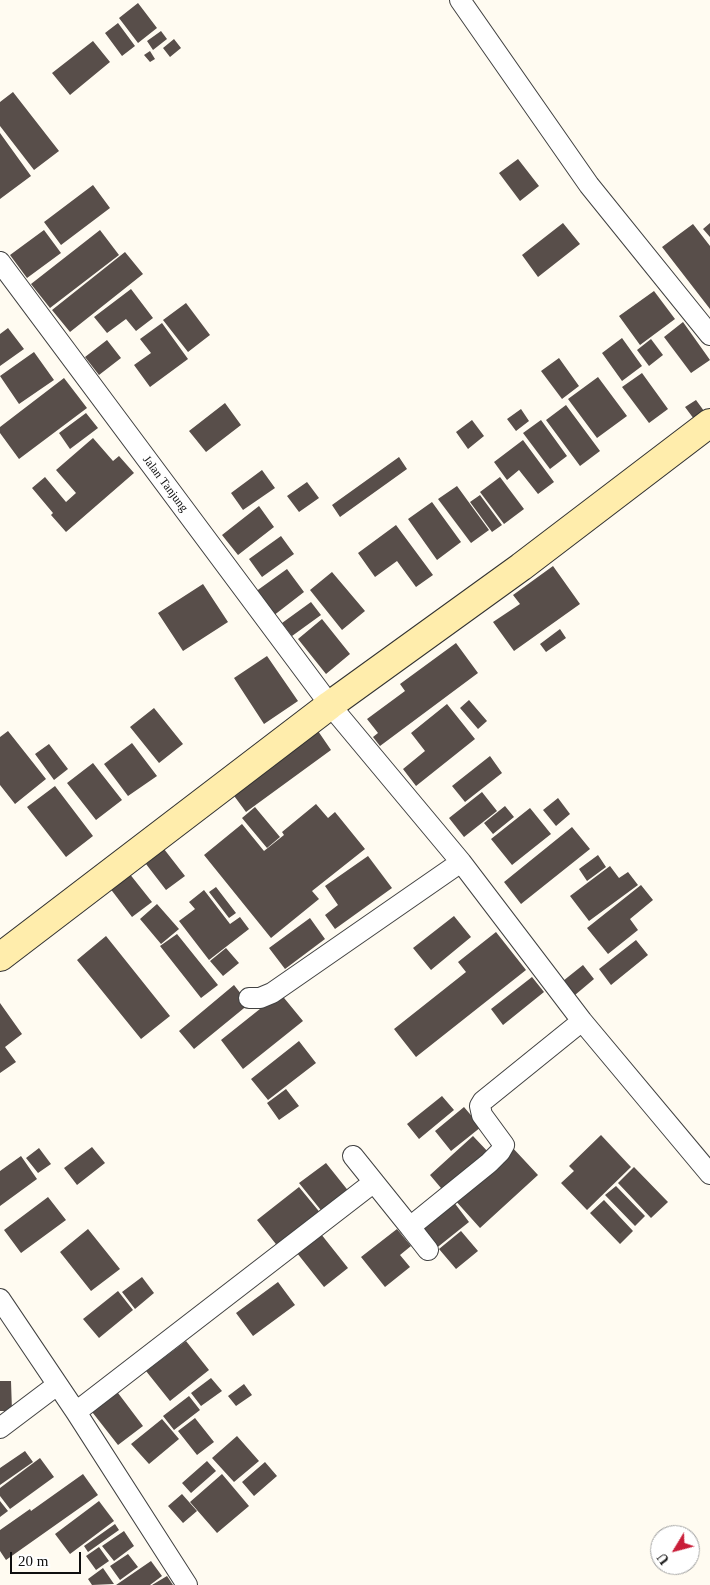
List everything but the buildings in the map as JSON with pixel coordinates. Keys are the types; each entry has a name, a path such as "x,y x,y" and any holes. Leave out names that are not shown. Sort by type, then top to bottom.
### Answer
{"street":[{"path":"460,0 589,185 710,335"},
{"name":"Jalan Tanjung","path":"0,262 330,705 461,862 582,1021 710,1174"},
{"path":"0,957 330,705 520,567 710,423"},
{"path":"249,998 260,998 272,993 461,862"},
{"path":"410,1227 500,1152 504,1145 482,1115 480,1106 483,1101 582,1021"},
{"path":"353,1156 428,1250"},
{"path":"76,1412 374,1182"},
{"path":"0,1299 76,1412 187,1585"},
{"path":"0,1428 57,1385"}]}
